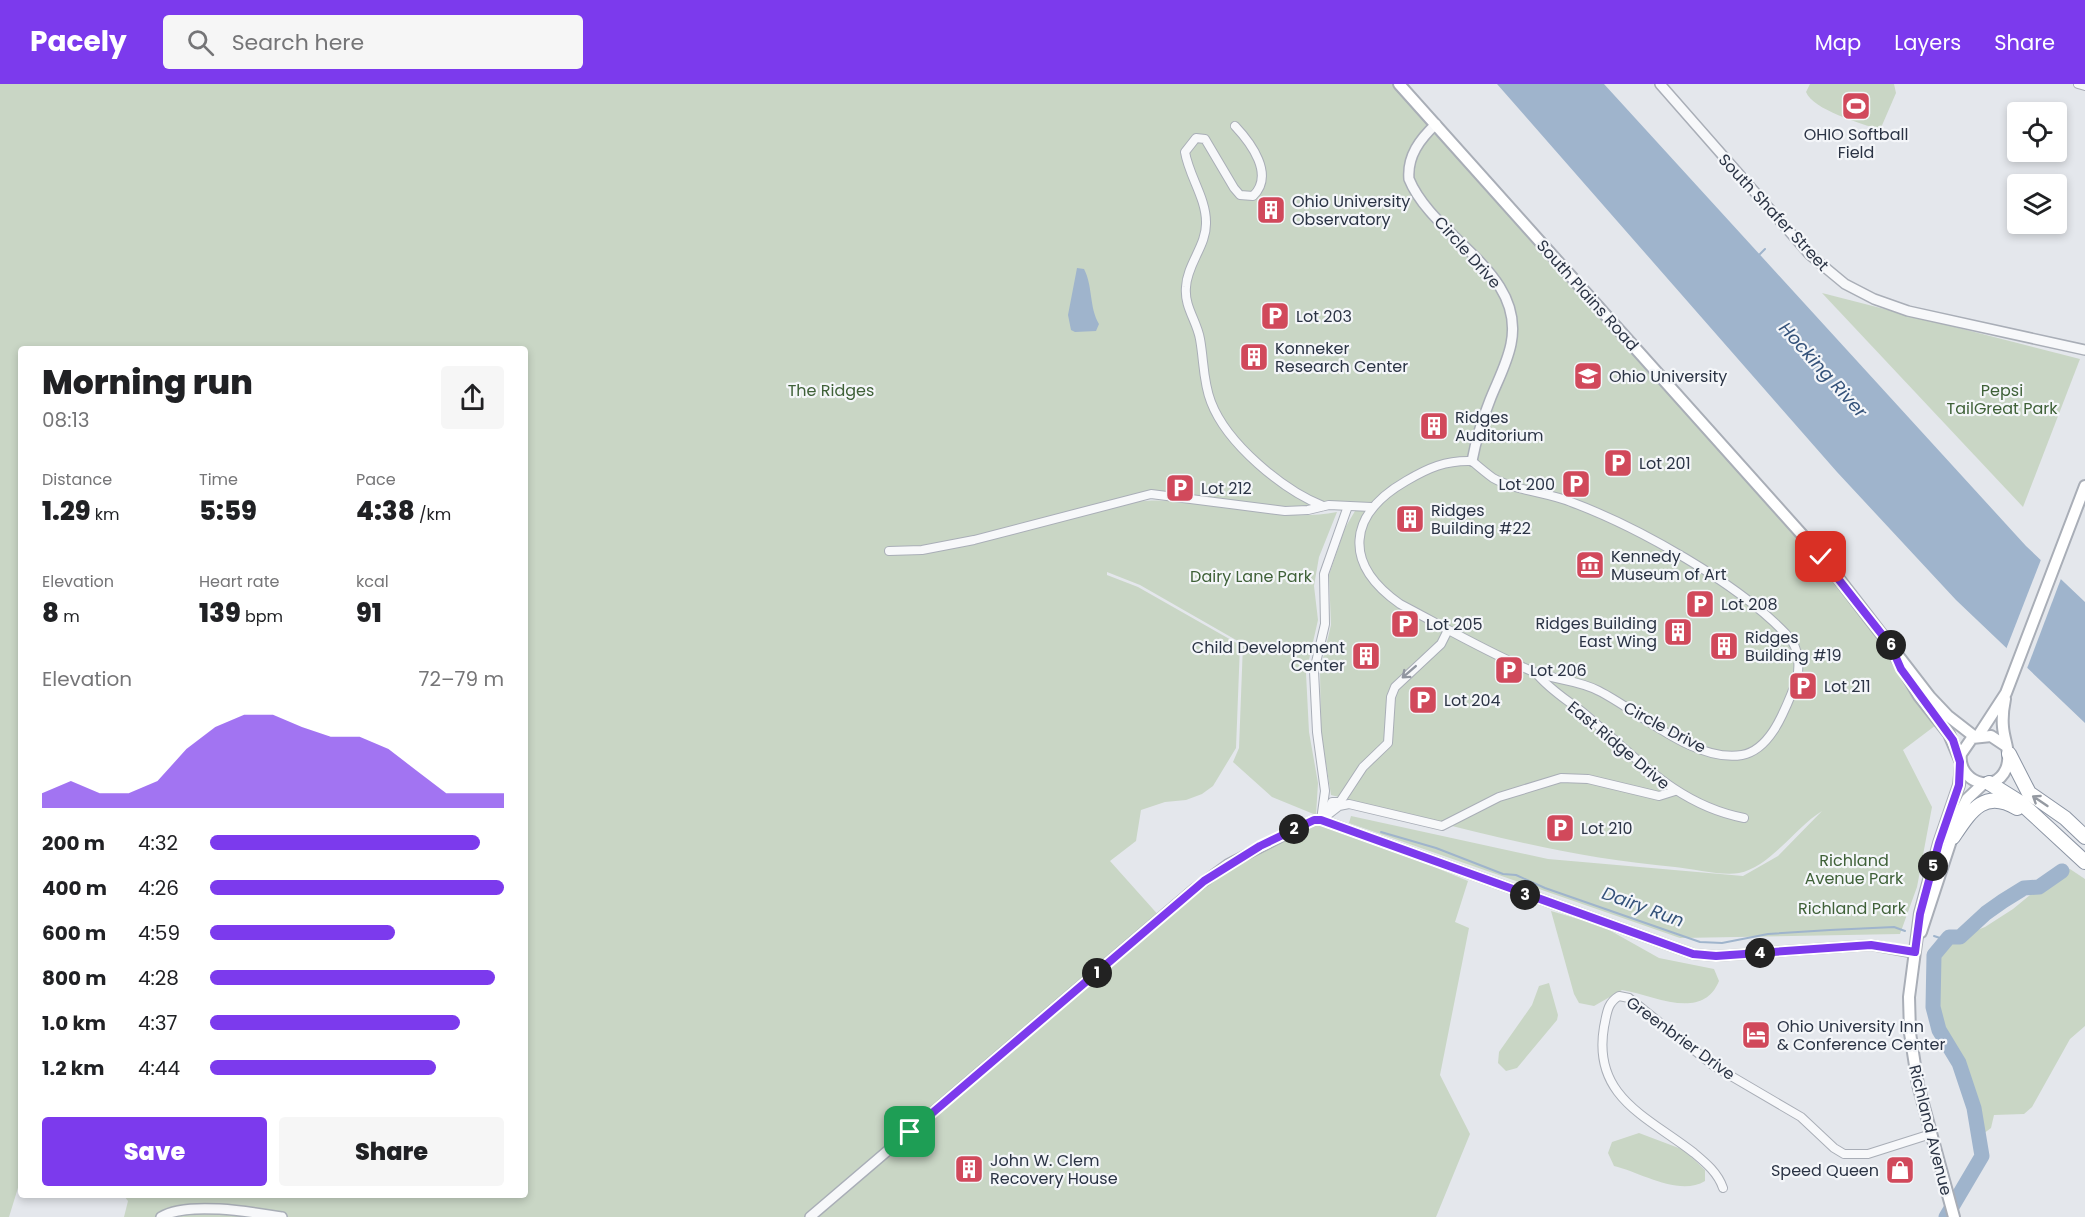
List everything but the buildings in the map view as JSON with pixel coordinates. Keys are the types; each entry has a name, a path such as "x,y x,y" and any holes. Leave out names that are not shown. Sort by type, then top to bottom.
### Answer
{"highway":[{"path":"2007,750 2029,793 2065,818 2085,837"},
{"path":"1986,783 2016,799 2085,862"},
{"path":"1953,837 1972,810 1993,800 2008,803 2042,824"}],"main road":[{"name":"South Plains Road","path":"1399,84 1814,549 1942,710 1977,736"},
{"path":"2006,693 1977,736 1964,746 1961,764 1970,779 1986,783 1998,779 2006,771 2007,750 2002,715 2006,693 2085,486"},
{"name":"South Plains Road","path":"1891,646 1901,669 1953,740 1961,764"},
{"path":"1977,736 1995,738 2007,750"},
{"name":"Richland Avenue","path":"1920,934 1920,914 1939,843 1959,785 1961,764"},
{"name":"Richland Avenue","path":"1954,1217 1918,1085 1910,1033 1909,997 1915,952 1920,934 1929,915 1963,805 1986,783"}],"street":[{"name":"South Shafer Street","path":"1660,84 1810,255 1845,284 1874,300 1908,311 2085,350"},
{"path":"2078,84 2085,86"},
{"name":"Circle Drive","path":"1371,507 1360,542 1360,552 1368,572 1395,601 1448,630 1536,672 1588,686 1690,744 1718,754 1734,756 1748,754 1768,738 1791,695 1798,666 1796,647 1787,634 1737,594 1682,557 1572,502 1494,478 1472,461 1478,434 1508,355 1513,331 1511,314 1498,285 1425,205 1409,179 1412,155 1421,139 1436,124"},
{"path":"1234,126 1252,148 1261,167 1262,184 1253,196 1240,195 1234,188 1205,139 1196,138 1185,152 1206,220 1203,240 1186,286 1188,306 1200,339 1205,382 1212,404 1226,429 1281,482 1301,497 1323,506"},
{"path":"889,551 922,550 974,540 1144,495 1165,494 1285,511 1308,510 1323,506 1371,507 1386,492 1430,468 1449,462 1472,461"},
{"path":"1321,820 1325,791 1317,732 1314,671 1325,624 1323,588 1325,568 1348,506"},
{"path":"1321,820 1332,802 1340,802 1363,767 1388,743 1391,697 1398,681 1441,644 1448,630"},
{"name":"East Ridge Drive","path":"1536,672 1550,689 1586,715 1675,791 1713,810 1744,818"},
{"path":"1321,820 1340,806 1349,804 1442,826 1499,797 1573,777 1659,796 1675,791"},
{"path":"810,1217 1204,881 1280,835 1310,821 1321,820 1693,954 1716,956 1871,945 1915,952"},
{"name":"Greenbrier Drive","path":"1723,1188 1710,1167 1635,1110 1616,1092 1608,1079 1603,1032 1609,1005 1619,996 1629,998 1714,1066 1801,1117 1834,1148 1844,1154 1868,1154 1931,1134"},
{"path":"161,1217 174,1211 186,1210 226,1211 282,1217"}],"green space":[{"name":"The Ridges","path":"0,84 1399,84 1821,557 1940,722 1903,750 1932,807 1917,887 1900,934 1680,938 1349,823 1351,816 1548,859 1743,876 1778,856 1822,811 1761,863 1739,873 1725,874 1588,856 1459,828 1331,795 1321,732 1320,671 1331,625 1329,575 1345,528 1355,511 1335,505 1308,510 1165,494 1132,502 1158,500 1183,502 1286,515 1337,512 1319,557 1314,586 1318,620 1306,673 1309,732 1318,783 1316,815 1272,797 1233,762 1239,748 1243,644 1140,585 1107,572 1107,575 1138,587 1240,645 1236,748 1213,786 1202,794 1141,810 1136,841 1110,861 1161,918 1204,881 1321,820 1468,881 1455,922 1469,928 1440,1075 1470,1134 1436,1217 124,1217 128,1201 126,1198 528,1198 528,346 18,346 18,1188 9,1217 0,1217"},
{"name":"OHIO Softball Field","path":"1810,84 1894,84 1896,93 1880,130 1818,105 1810,99 1806,92"},
{"name":"Pepsi TailGreat Park","path":"1822,293 2080,359 2023,507"},
{"path":"2070,869 2085,879 2085,1026 2070,1039 2032,1107 2024,1114 1994,1115 1991,1128 1983,1134 1972,1132 1974,1111 1962,1070 1933,1023 1930,958 1945,943 1985,927 2013,909 2059,871"},
{"path":"1551,911 1602,926 1659,958 1714,969 1719,981 1711,993 1701,1000 1689,1003 1676,1003 1622,990 1594,1006 1579,1003 1574,994"},
{"path":"1549,983 1558,1015 1557,1020 1517,1068 1506,1071 1498,1063 1499,1052 1532,1005 1539,986"},
{"path":"1639,1133 1684,1150 1705,1170 1705,1181 1695,1185 1672,1185 1614,1166 1608,1153 1612,1142"}],"water":[{"name":"Hocking River","path":"1497,84 1604,84 2026,546 2085,602 2085,723 1956,600 1837,472"},
{"path":"1077,268 1084,269 1089,282 1094,311 1099,324 1096,331 1075,332 1071,330 1068,315"}],"pier":[{"path":"2042,557 2062,576 2026,671 2005,652"}],"waterway":[{"path":"1759,255 1765,249"},
{"name":"Dairy Run","path":"1381,832 1436,848 1503,874 1516,875 1545,888 1700,942 1722,943 1768,934 1830,930 1894,927 1905,931"},
{"path":"1946,1217 1982,1156 1974,1108 1959,1063 1939,1030 1933,1007 1934,955 1949,937 1960,937 2003,901 2024,888 2039,887 2062,871"},
{"name":"Dairy Run","path":"1934,936 1946,940"}],"place":[{"name":"OHIO Softball Field","path":"1856,106"},
{"name":"Ohio University Observatory","path":"1271,210"},
{"name":"Lot 203","path":"1275,316"},
{"name":"Konneker Research Center","path":"1254,357"},
{"name":"Ohio University","path":"1588,376"},
{"name":"Ridges Auditorium","path":"1434,426"},
{"name":"Lot 201","path":"1618,463"},
{"name":"Lot 200","path":"1576,484"},
{"name":"Lot 212","path":"1180,488"},
{"name":"Ridges Building #22","path":"1410,519"},
{"name":"Kennedy Museum of Art","path":"1590,565"},
{"name":"Lot 208","path":"1700,604"},
{"name":"Lot 205","path":"1405,624"},
{"name":"Ridges Building East Wing","path":"1678,632"},
{"name":"Ridges Building #19","path":"1724,646"},
{"name":"Child Development Center","path":"1366,656"},
{"name":"Lot 206","path":"1509,670"},
{"name":"Lot 211","path":"1803,686"},
{"name":"Lot 204","path":"1423,700"},
{"name":"Lot 210","path":"1560,828"},
{"name":"Ohio University Inn & Conference Center","path":"1756,1035"},
{"name":"John W. Clem Recovery House","path":"969,1169"},
{"name":"Speed Queen","path":"1900,1170"}],"route":[{"path":"910,1132 1204,881 1260,846 1314,820 1321,820 1693,954 1716,956 1871,945 1915,952 1920,934 1920,914 1939,843 1959,785 1961,766 1953,740 1901,669 1891,646 1821,557"}],"park label":[{"name":"Dairy Lane Park","path":"1251,576"},
{"name":"Richland Avenue Park","path":"1854,869"},
{"name":"Richland Park","path":"1852,908"}]}
